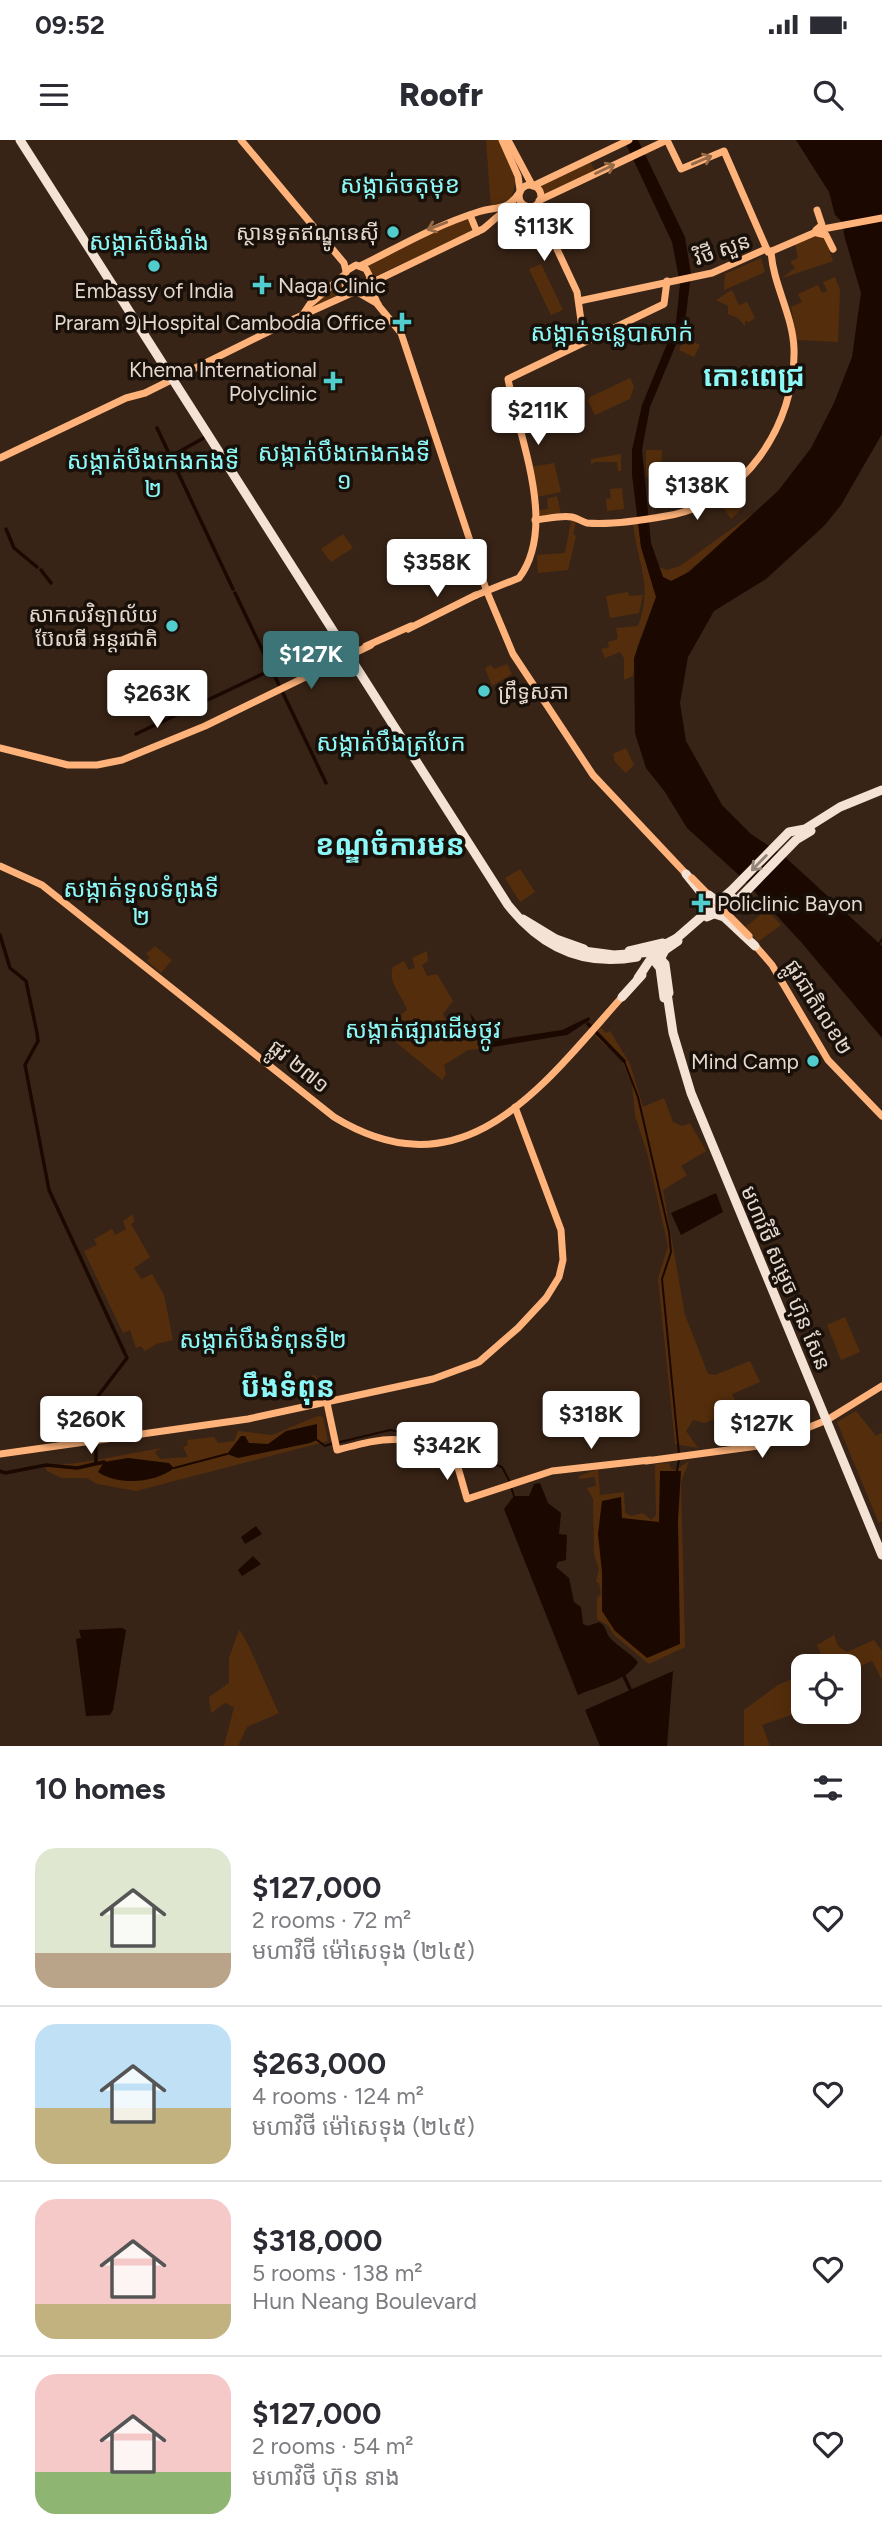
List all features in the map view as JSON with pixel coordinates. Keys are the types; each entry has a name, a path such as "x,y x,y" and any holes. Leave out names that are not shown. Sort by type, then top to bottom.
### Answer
{"highway":[{"path":"22,140 413,755 522,920 552,940 576,951 603,955 655,955"},
{"path":"784,836 804,830 840,807 882,792"},
{"path":"623,995 655,955 727,897 735,895 793,843 845,808 882,792"},
{"path":"690,877 694,877 709,896 722,905 730,904 784,836 794,832 793,843"},
{"path":"735,895 733,916 756,945"},
{"path":"701,920 709,905 709,896"},
{"path":"623,995 655,955 676,937 715,914 724,917 756,945"},
{"path":"522,920 561,942 603,955 648,950 656,953 665,964 671,1023 685,1069"},
{"path":"655,955 661,966 685,1069"},
{"name":"មហាវិថី សម្តេច ហ៊ុន សែន","path":"685,1069 744,1227 882,1546"},
{"name":"មហាវិថី សម្តេច ហ៊ុន សែន","path":"829,1419 882,1555"}],"main road":[{"path":"242,140 349,268 368,272 369,284 379,305 401,333 512,659 591,778 748,937"},
{"path":"502,140 518,176 520,191 527,207 538,219 579,300"},
{"path":"508,140 539,192 542,217 579,300 584,342"},
{"path":"298,318 349,268 429,229 470,215 495,210 514,201 520,191 629,140"},
{"path":"2,458 356,292 477,232 486,227 495,216 512,207 535,206 540,201 667,140 681,169 724,151 771,250"},
{"path":"535,520 572,517 587,523 653,517 705,502 735,482 757,460 775,433 788,404 793,376 793,339 771,250 722,140"},
{"path":"813,232 822,225 817,210"},
{"path":"470,215 477,232"},
{"name":"វិថី សួន","path":"579,300 671,280 713,275 813,232 882,219"},
{"path":"813,232 825,235 833,249"},
{"path":"349,268 345,285 379,305"},
{"path":"0,749 73,765 123,762 474,596 516,580 535,548 535,500 508,379 664,304 671,280"},
{"path":"2,458 13,442"},
{"name":"ផ្លូវ ២៧១","path":"0,865 41,885 322,1107 362,1132 396,1141 432,1143 472,1135 516,1108 623,995"},
{"path":"709,896 748,937"},
{"name":"ផ្លូវជាតិលេខ២","path":"748,937 774,963 835,1068 882,1114"},
{"path":"0,1454 221,1424 327,1403 467,1368 497,1348 552,1290 562,1266 563,1237 516,1108"},
{"path":"327,1403 337,1450 391,1437 415,1441 455,1457 467,1499 538,1476 593,1466 758,1447 829,1419 882,1387"}],"shaded area":[{"path":"486,140 501,140 516,181 511,198 491,208"},
{"path":"624,140 638,140 685,237 691,274 685,323 650,407 642,450 651,543 663,577 671,581 689,572 778,491 811,448 834,403 852,357 861,293 843,223 835,215 829,192 796,140 882,140 882,434 841,505 824,526 766,579 714,611 688,657 680,703 686,741 722,805 751,834 784,856 882,946 882,1038 801,942 740,876 687,828 665,792 646,768 635,733 634,658 656,597 641,547 632,475 632,450 642,405 676,322 680,284 672,242"},
{"path":"590,161 595,171 543,196 538,186"},
{"path":"470,217 476,229 374,277 368,265 430,231"},
{"path":"816,236 824,237 833,261 782,278 795,268 790,262 798,258 795,243"},
{"path":"761,258 765,272 724,290 725,274"},
{"path":"541,264 563,310 551,315 529,269"},
{"path":"835,277 840,290 838,342 797,340 791,307 802,302 798,294 818,285 822,293 827,291 823,282"},
{"path":"340,284 344,292 311,307"},
{"path":"732,290 739,305 747,302 755,318 749,322 745,321 745,326 738,318 728,314 728,306 716,300"},
{"path":"684,337 700,345 694,357 679,350"},
{"path":"630,378 634,386 630,399 595,415 588,401 590,397"},
{"path":"646,450 662,450 661,477 646,477"},
{"path":"621,454 621,471 618,471 617,462 595,462 591,465 591,459"},
{"path":"554,463 561,492 537,497 531,467"},
{"path":"622,488 624,509 607,511 606,499 611,498 610,489"},
{"path":"557,496 561,514 538,516 538,510 548,509 547,499"},
{"path":"728,496 742,509 731,519 719,502"},
{"path":"751,515 751,519 680,578 671,581 663,577 659,567 667,570 680,566"},
{"path":"571,521 576,521 573,535 576,536 568,570 538,573 537,555 565,553"},
{"path":"633,523 638,523 641,547 656,597 637,647 633,676 624,680 624,658 620,652 605,658 601,649 609,647 608,642 618,639 616,628 638,626 643,612 645,586"},
{"path":"343,534 353,548 331,562 321,549"},
{"path":"628,592 629,596 643,595 639,613 610,618 606,596"},
{"path":"507,664 512,674 492,686 485,668 491,665 494,669"},
{"path":"626,748 634,765 626,773 615,762 613,754"},
{"path":"520,869 535,892 520,902 505,878"},
{"path":"767,910 781,925 758,942 745,927"},
{"path":"155,946 172,960 161,973 147,961 150,957 146,954"},
{"path":"427,951 428,961 422,965 427,976 437,974 453,1001 443,1014 445,1019 451,1016 455,1025 445,1036 446,1042 461,1032 465,1033 465,1026 471,1023 480,1049 468,1050 444,1065 446,1074 442,1080 397,1043 393,1032 394,1020 407,1010 392,978 393,967 404,961 409,970 415,968 412,958"},
{"path":"470,1013 490,1041 562,1030 589,1017 590,1020 567,1035 480,1049"},
{"path":"601,1028 606,1033 610,1031 630,1064 643,1107 664,1098 673,1122 682,1126 690,1123 706,1151 681,1166 687,1175 663,1190 685,1315 708,1374 715,1375 750,1361 760,1382 732,1394 739,1408 705,1423 693,1420 686,1431 698,1448 675,1444 658,1279 668,1246 648,1156 635,1115 632,1084 621,1059 597,1038 595,1034"},
{"path":"716,1193 723,1212 681,1235 671,1213"},
{"path":"133,1214 134,1222 131,1224 150,1257 134,1268 141,1279 152,1274 164,1295 173,1340 156,1344 145,1351 141,1346 136,1348 130,1330 123,1333 84,1251 97,1245 94,1239 112,1229 115,1235 126,1229 123,1221"},
{"path":"845,1317 860,1352 841,1360 827,1325"},
{"path":"316,1375 318,1386 308,1388 309,1394 299,1396 295,1379"},
{"path":"856,1411 876,1436 882,1433 882,1521 879,1523 837,1422"},
{"path":"318,1416 323,1417 328,1441 136,1491 97,1484 87,1478 62,1478 47,1471 45,1465 89,1461 162,1448 155,1452 160,1459 188,1457 183,1447 188,1445 187,1440 214,1437 218,1443 234,1441 238,1431 272,1435"},
{"path":"317,1424 317,1440 310,1443 238,1458 227,1454 241,1436 245,1436 249,1443 268,1444 286,1431"},
{"path":"128,1458 169,1463 174,1468 157,1477 137,1481 116,1479 98,1472 104,1462"},
{"path":"689,1461 681,1482 685,1647 649,1664 613,1634 609,1626 597,1619 597,1598 601,1594 599,1583 596,1582 599,1569 594,1554 593,1499 587,1488 596,1486 595,1477 579,1479 579,1476 598,1469 600,1495 624,1492 625,1513 631,1516 643,1513 651,1520 656,1515 655,1464 669,1463 671,1469 676,1470"},
{"path":"660,1471 681,1471 678,1520 680,1644 647,1658 615,1631 602,1611 598,1534 602,1501 621,1497 622,1518 659,1522"},
{"path":"540,1483 548,1503 561,1513 559,1534 567,1535 566,1560 558,1562 556,1567 569,1578 574,1602 581,1607 583,1624 602,1624 610,1638 638,1662 620,1678 578,1695 504,1509 514,1496 529,1496 534,1484"},
{"path":"256,1526 262,1534 245,1544 241,1537"},
{"path":"253,1556 261,1564 242,1576 238,1570"},
{"path":"79,1630 126,1630 113,1710 110,1715 86,1716 76,1639 81,1638"},
{"path":"239,1630 279,1713 247,1727 238,1746 224,1746 234,1707 225,1703 211,1713 209,1697 229,1683 229,1658"},
{"path":"834,1635 838,1646 847,1652 874,1640 882,1651 882,1680 872,1661 861,1666 861,1654 821,1654 817,1645"},
{"path":"673,1671 667,1746 600,1746 585,1710"},
{"path":"791,1679 791,1715 762,1725 770,1746 744,1746 744,1710 778,1685"}],"waterway":[{"path":"157,428 233,589"},
{"path":"170,457 207,436"},
{"path":"6,529 14,548 37,567"},
{"path":"41,570 51,583"},
{"path":"235,593 279,685"},
{"path":"136,734 271,670"},
{"path":"282,691 326,783"},
{"path":"0,935 10,968 26,981 37,1033 38,1041 25,1065 49,1190 127,1358 92,1404 94,1431"},
{"path":"879,944 882,939"},
{"path":"588,1024 624,1061"},
{"path":"624,1061 638,1097 669,1232 671,1252 662,1279 679,1454"},
{"path":"340,1442 390,1430 408,1433 502,1467 510,1482"},
{"path":"317,1440 325,1446 334,1443"},
{"path":"96,1447 96,1463"},
{"path":"174,1468 227,1454"},
{"path":"677,1471 679,1459"},
{"path":"0,1471 5,1473 46,1465 77,1468 104,1462"},
{"path":"511,1487 514,1496"},
{"path":"624,1676 630,1689"}],"place":[{"name":"ស្ថានទូតឥណ្ឌូនេស៊ី","path":"393,232"},
{"name":"Embassy of India","path":"154,266"},
{"name":"Naga Clinic","path":"262,285"},
{"name":"Praram 9 Hospital Cambodia Office","path":"402,322"},
{"name":"Khema International Polyclinic","path":"333,381"},
{"name":"សាកលវិទ្យាល័យ ប៊ែលធី អន្តរជាតិ","path":"172,626"},
{"name":"ព្រឹទ្ធសភា","path":"484,691"},
{"name":"Policlinic Bayon","path":"701,903"},
{"name":"Mind Camp","path":"813,1061"}],"district":[{"name":"សង្កាត់ចតុមុខ","path":"400,184"},
{"name":"សង្កាត់បឹងរាំង","path":"149,241"},
{"name":"សង្កាត់ទន្លេបាសាក់","path":"612,332"},
{"name":"កោះពេជ្រ","path":"754,376"},
{"name":"សង្កាត់បឹងកេងកងទី ១","path":"344,466"},
{"name":"សង្កាត់បឹងកេងកងទី ២","path":"153,474"},
{"name":"សង្កាត់បឹងត្របែក","path":"391,742"},
{"name":"ខណ្ឌចំការមន","path":"390,845"},
{"name":"សង្កាត់ទួលទំពូងទី ២","path":"141,902"},
{"name":"សង្កាត់ផ្សារដើមថ្កូវ","path":"423,1029"},
{"name":"សង្កាត់បឹងទំពុនទី២","path":"263,1339"},
{"name":"បឹងទំពុន","path":"288,1387"}]}
